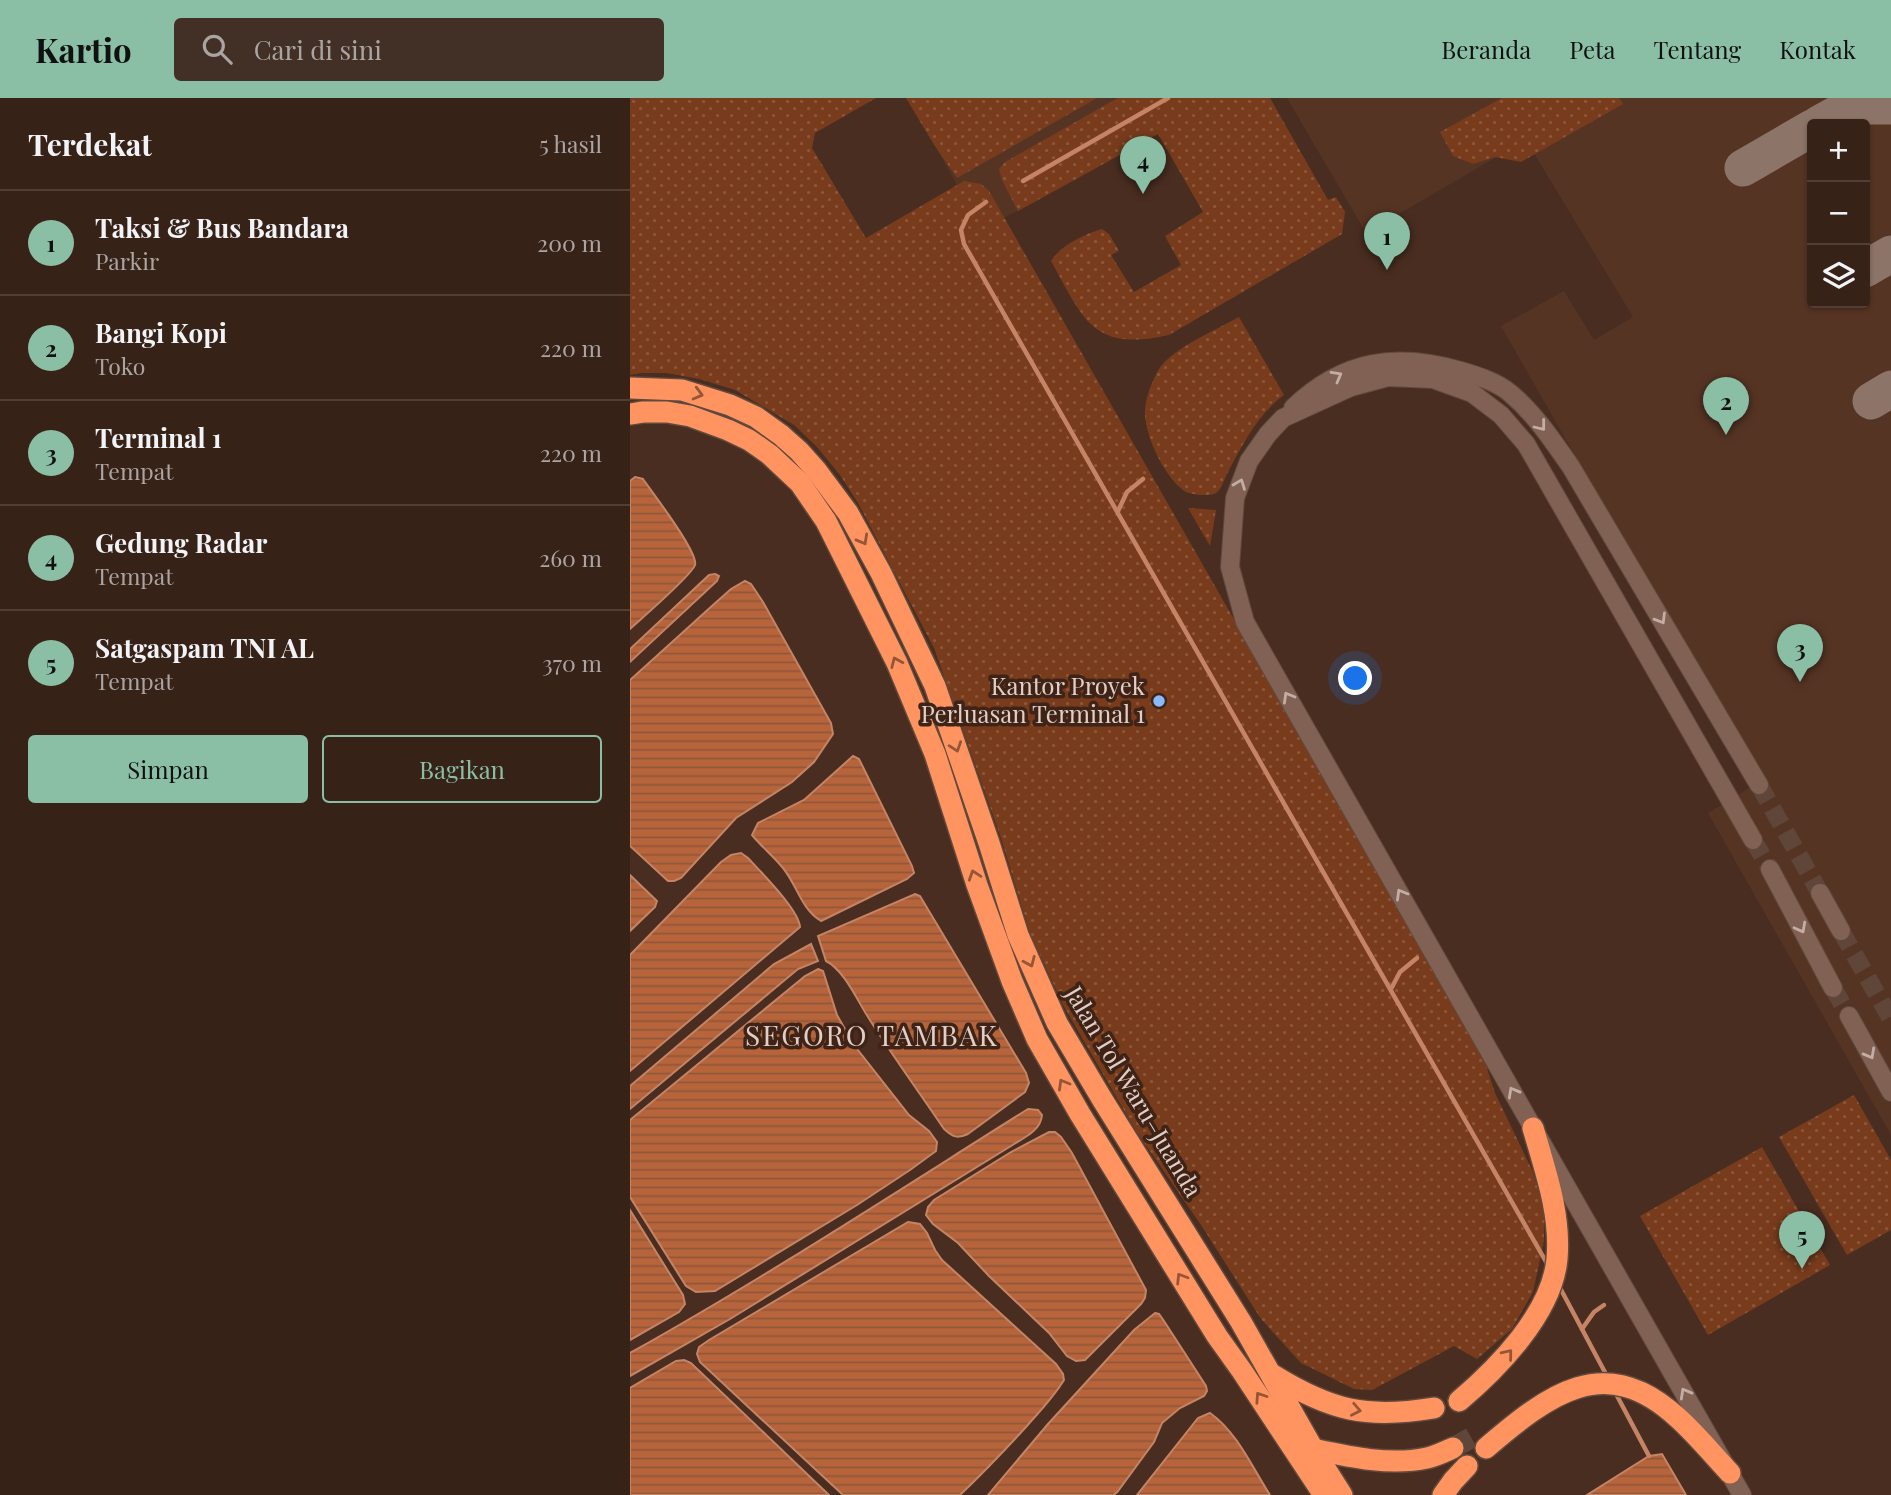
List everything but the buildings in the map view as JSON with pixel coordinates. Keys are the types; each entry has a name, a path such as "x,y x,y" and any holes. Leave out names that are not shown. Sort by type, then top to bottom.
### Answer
{"highway":[{"name":"Jalan Tol Waru–Juanda","path":"630,388 682,390 730,405 756,417 799,451 848,513 881,573 935,686 1018,935 1057,1023 1272,1374 1342,1495"},
{"path":"630,414 643,411 691,416 749,440 769,454 800,483 826,521 897,663 935,754 977,885 1012,981 1037,1039 1217,1336 1324,1495"},
{"path":"1459,1401 1479,1385 1526,1332 1549,1290 1557,1260 1555,1220 1551,1191 1533,1128"},
{"path":"1272,1374 1330,1405 1372,1413 1434,1408"},
{"path":"1481,1442 1573,1388 1596,1382 1627,1387 1647,1395 1678,1417 1730,1473"},
{"path":"1284,1434 1313,1449 1358,1459 1413,1460 1453,1448"},
{"path":"1443,1495 1468,1466"}],"street":[{"path":"1742,1495 1245,622 1230,567 1235,498 1249,461 1268,434 1310,392 1345,371 1387,361 1435,363 1480,376 1509,391 1540,422 1571,467 1759,785"},
{"path":"1283,418 1350,387 1388,377 1433,379 1472,393 1501,415 1526,444 1753,840"},
{"path":"1571,467 1574,526"},
{"path":"1770,869 1833,988"},
{"path":"1820,893 1841,931"},
{"path":"1849,1016 1891,1091"}],"shaded area":[{"path":"630,98 876,98 815,133 812,148 866,238 964,181 981,184 989,191 1482,1053 1495,1093 1533,1172 1544,1210 1544,1241 1533,1292 1512,1329 1477,1359 1454,1346 1372,1390 1354,1389 1301,1363 1261,1319 1136,1131 1063,1005 1030,933 1001,838 934,648 858,503 840,475 794,425 735,390 667,373 630,375"},
{"path":"906,98 1097,98 957,178"},
{"path":"1010,98 1206,98 1044,197 980,230 933,143"},
{"path":"1118,98 1270,98 1328,200 1336,197 1345,212 1342,234 1169,335 1123,339 1107,335 1093,327 1073,300 1051,261 1060,250 1073,241 1102,229 1109,234 1119,251 1111,255 1134,292 1181,265 1165,236 1203,212 1158,134 1018,211 999,169 1005,162"},
{"path":"1287,98 1891,98 1891,1135 1708,813 1761,781 1501,326 1564,291 1594,340 1633,317 1526,140 1366,233"},
{"path":"1502,98 1619,98 1623,104 1521,162 1495,157 1473,164 1453,156 1440,132"},
{"path":"1239,317 1284,395 1252,430 1219,491 1210,495 1189,493 1169,475 1152,445 1145,415 1147,397 1159,369 1174,354"},
{"path":"635,477 643,479 674,522 690,548 695,565 676,587 630,629 630,481"},
{"path":"1188,508 1216,510 1210,546"},
{"path":"709,575 719,576 717,581 630,662 630,649"},
{"path":"745,581 751,584 763,602 831,723 833,734 814,762 792,782 736,818 681,878 668,881 630,846 630,680 731,589"},
{"path":"853,756 859,759 914,873 907,879 821,921 809,910 783,868 752,835 758,823 804,800"},
{"path":"741,853 787,901 800,927 630,1071 630,955 721,862 731,855"},
{"path":"630,875 657,901 655,907 630,931"},
{"path":"915,894 920,896 1026,1073 1029,1083 1025,1092 968,1134 958,1137 944,1129 844,978 826,961 818,936"},
{"path":"811,944 818,961 798,969 630,1109 630,1086 774,964"},
{"path":"818,969 823,971 837,1015 854,1045 909,1115 929,1131 937,1142 936,1151 857,1205 715,1291 696,1292 686,1286 630,1197 630,1120 805,976"},
{"path":"1854,1095 1891,1160 1891,1230 1847,1255 1779,1137"},
{"path":"1028,1109 1038,1110 1042,1115 1035,1130 1026,1137 730,1319 630,1376 630,1353 781,1264"},
{"path":"1049,1132 1055,1132 1061,1137 1072,1153 1146,1290 1141,1304 1085,1360 1076,1361 1067,1356 1049,1333 926,1215 934,1200 1011,1152"},
{"path":"1762,1147 1830,1265 1708,1335 1640,1216"},
{"path":"630,1210 683,1295 685,1304 679,1312 630,1340"},
{"path":"908,1222 920,1224 942,1260 1056,1364 1064,1380 1026,1427 960,1495 843,1495 700,1362 697,1354 699,1347 709,1340"},
{"path":"1155,1313 1164,1321 1207,1391 1204,1396 1180,1408 1162,1423 1154,1442 1118,1491 1114,1495 988,1495 1048,1424 1134,1330"},
{"path":"676,1361 691,1363 829,1495 630,1495 630,1388"},
{"path":"1210,1413 1236,1440 1270,1495 1137,1495 1198,1418"},
{"path":"1662,1454 1686,1495 1587,1495 1649,1456"}],"waterway":[{"path":"1023,181 1168,98"},
{"path":"986,202 968,215 961,230 964,244 1549,1267"},
{"path":"1118,511 1127,492 1143,479"},
{"path":"1391,989 1400,972 1417,958"},
{"path":"1558,1284 1608,1378"},
{"path":"1582,1329 1594,1312 1604,1305"},
{"path":"1615,1392 1649,1456"}],"taxiway":[{"path":"1828,119 1857,103 1891,106"},
{"path":"1743,168 1807,131"},
{"path":"1870,266 1891,254"},
{"path":"1871,401 1891,389"}],"tunnel":[{"path":"1759,785 1820,893"},
{"path":"1753,840 1770,869"},
{"path":"1841,931 1891,1019"},
{"path":"1833,988 1849,1016"},
{"path":"1453,1448 1476,1435"}],"place":[{"name":"Gedung Radar","path":"1143,194"},
{"name":"Taksi & Bus Bandara","path":"1387,270"},
{"name":"Bangi Kopi","path":"1726,435"},
{"name":"Terminal 1","path":"1800,682"},
{"name":"Kantor Proyek Perluasan Terminal 1","path":"1159,701"},
{"name":"Satgaspam TNI AL","path":"1802,1269"}],"district":[{"name":"SEGORO TAMBAK","path":"872,1036"}]}
